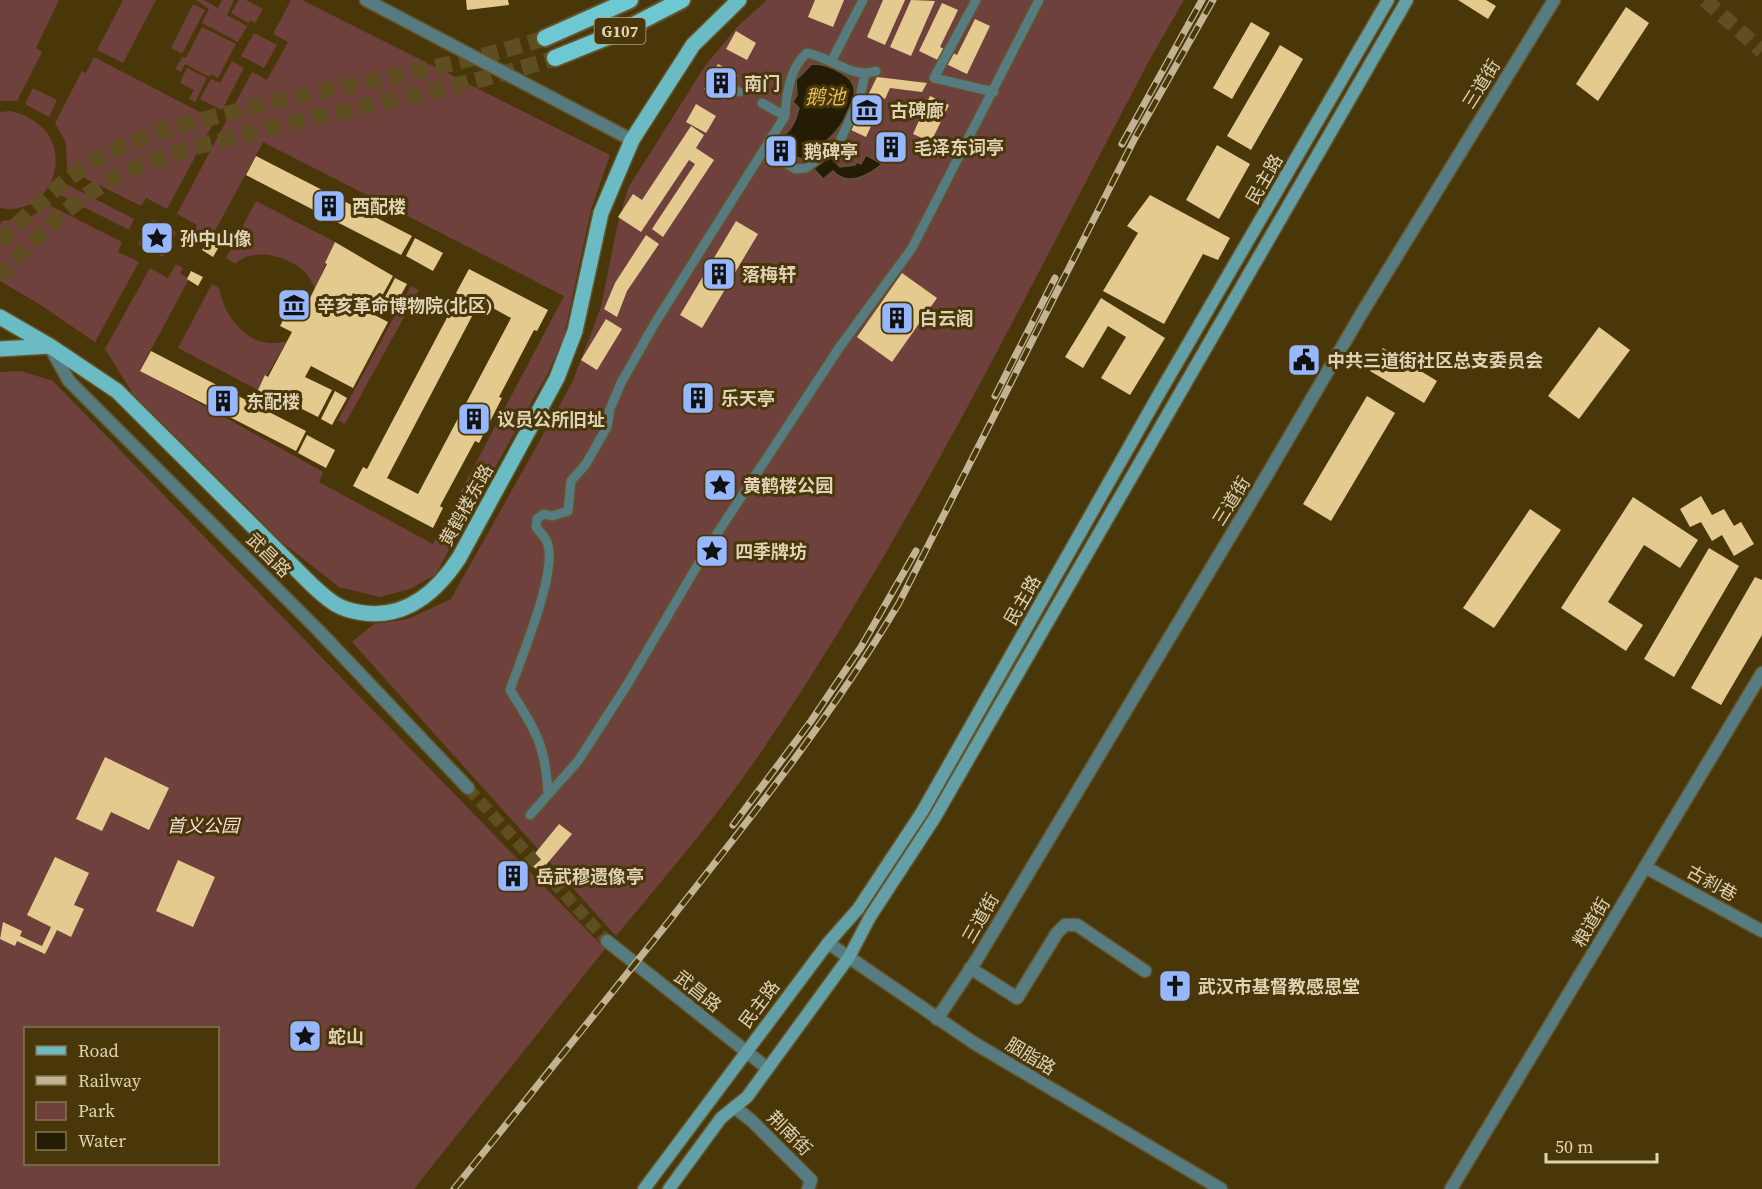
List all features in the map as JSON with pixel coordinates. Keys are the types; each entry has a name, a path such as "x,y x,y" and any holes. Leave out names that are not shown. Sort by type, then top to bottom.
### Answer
{"highway":[{"name":"G107","path":"544,38 630,0"},
{"name":"G107","path":"555,58 622,31 682,0"}],"main road":[{"name":"黄鹤楼东路","path":"0,317 50,345 117,391 330,600 345,609 360,612 396,610 413,605 431,594 445,580 459,558 557,378 575,331 601,213 632,140 693,45 739,0"},
{"name":"民主路","path":"644,1189 828,943 858,909 922,812 1159,394 1388,0"},
{"name":"民主路","path":"669,1189 721,1118 747,1097 849,957 870,917 934,819 1407,0"},
{"path":"0,349 50,345"}],"street":[{"path":"366,0 632,140"},
{"path":"832,60 863,0"},
{"path":"976,0 934,78 994,92"},
{"path":"530,815 578,761 627,686 707,549 839,348 912,248 994,92 1039,0"},
{"name":"三道街","path":"937,1019 1264,480 1363,311 1554,0"},
{"path":"548,795 544,751 535,729 510,690 544,593 549,567 548,543 536,527 537,519 544,514 552,516 568,511 571,480 586,464 607,427 621,383 655,323 785,116 786,97 799,60 807,53 832,60 854,73 865,74 876,70"},
{"path":"764,151 796,169 810,165 839,143 860,97 865,74"},
{"path":"710,77 739,92"},
{"path":"762,103 785,116"},
{"name":"武昌路","path":"50,345 69,381 320,632 468,788"},
{"name":"粮道街","path":"1452,1189 1762,673"},
{"name":"古刹巷","path":"1645,867 1762,931"},
{"path":"970,968 1017,998 1057,933 1065,925 1077,925 1145,971"},
{"name":"武昌路","path":"607,941 767,1068"},
{"name":"胭脂路","path":"828,943 937,1019 1221,1189"},
{"name":"荆南街","path":"734,1107 752,1121 811,1180 808,1189"}],"green space":[{"path":"0,0 59,0 36,48 42,52 17,101 0,101"},
{"path":"123,0 156,0 123,63 97,50"},
{"path":"196,0 204,0 218,8 222,0 234,0 227,15 247,26 238,42 202,23 209,9"},
{"path":"239,0 246,0 263,9 255,23 250,20 249,23 231,13"},
{"path":"291,0 302,0 610,155 591,210 564,336 549,371 435,575 410,589 380,597 339,587 283,543 133,394 105,349 150,268 168,278 176,264 183,268 180,273 189,279 140,370 323,472 319,482 433,544 564,296 263,142 209,242 200,237 197,243 190,239 197,225 177,214 252,72 267,80 288,42 273,34"},
{"name":"黄鹤楼公园","path":"767,0 1184,0 1150,59 963,415 865,589 741,781 616,936 352,642 374,624 408,619 451,599 572,383 601,307 617,227 628,188 705,66 738,26"},
{"path":"193,4 205,10 182,54 171,48"},
{"path":"202,27 236,44 218,78 210,74 209,77 185,64 181,72 175,69 182,57 186,58"},
{"path":"254,33 277,45 264,68 241,56"},
{"path":"94,57 215,120 167,209 146,198 141,206 67,169 66,143 55,123 82,71 86,73"},
{"path":"232,61 244,68 222,110 200,99 211,79 220,83"},
{"path":"187,68 207,78 195,102 189,99 194,90 180,83"},
{"path":"33,88 57,100 49,117 25,104"},
{"path":"10,111 33,120 48,134 55,152 55,170 49,186 37,200 20,208 0,208 0,112"},
{"path":"64,183 134,219 129,230 58,194"},
{"path":"256,201 335,242 315,289 305,272 290,261 261,254 251,255 235,264 226,258"},
{"path":"49,205 122,242 118,252 139,262 95,342 0,281 0,225 2,221 29,218"},
{"path":"152,219 176,232 163,257 138,244"},
{"path":"212,284 219,288 227,311 242,331 262,342 287,341 258,390 178,348"},
{"path":"411,286 419,290 345,424 338,420"},
{"name":"首义公园","path":"21,371 53,381 605,949 414,1189 0,1189 0,372"}],"water":[{"name":"鹅池","path":"812,64 836,70 850,80 853,86 853,101 850,109 842,124 822,148 840,167 855,165 857,162 861,164 866,155 882,164 864,176 851,179 839,176 833,171 823,179 807,161 788,154 788,147 780,143 773,147 778,133 783,136 794,124 799,108 793,102 797,95 796,80"}],"building":[{"path":"466,0 508,0 509,5 467,10"},
{"path":"815,0 844,0 833,27 808,17"},
{"path":"883,0 905,0 885,45 867,37"},
{"path":"911,0 935,1 911,56 890,47"},
{"path":"1458,0 1486,0 1496,6 1488,19"},
{"path":"942,3 958,10 940,47 957,55 975,19 990,26 967,74 919,51"},
{"path":"1626,7 1649,23 1598,101 1576,84"},
{"path":"1251,22 1270,33 1232,99 1213,88"},
{"path":"736,31 756,43 747,60 726,49"},
{"path":"1280,45 1303,59 1251,150 1227,136"},
{"name":"南门","path":"718,64 738,75 725,100 704,89"},
{"name":"古碑廊","path":"877,77 927,83 922,92 890,88 885,99 880,96 867,121 872,124 866,137 851,130"},
{"path":"930,96 949,105 931,142 913,134"},
{"path":"696,104 716,116 706,133 686,122"},
{"path":"691,126 704,135 696,148 714,160 663,237 652,229 695,164 689,160 641,232 618,217 633,194 642,200"},
{"name":"毛泽东词亭","path":"888,137 901,143 895,156 882,150"},
{"name":"鹅碑亭","path":"780,143 788,147 788,154 783,159 774,157 773,147"},
{"path":"1217,145 1250,164 1219,219 1186,200"},
{"name":"西配楼","path":"256,156 412,236 401,255 246,175"},
{"path":"1150,195 1230,238 1218,260 1203,254 1164,324 1103,291 1138,233 1127,226"},
{"name":"落梅轩","path":"736,221 758,234 702,328 680,315"},
{"path":"646,235 659,244 627,291 617,317 604,309 615,283"},
{"path":"415,238 443,253 433,271 406,256"},
{"path":"208,239 220,245 213,257 202,250"},
{"path":"335,242 393,276 377,305 353,293 349,302 388,322 353,388 311,366 305,377 332,390 318,417 292,404 289,407 258,390 265,375 268,377 292,332 280,326 294,299 306,306"},
{"name":"议员公所旧址","path":"469,269 548,310 537,331 534,330 499,397 502,398 479,443 475,441 440,506 443,508 433,528 353,486 363,467 367,469 459,295 456,293","holes":["480,301 511,318 418,494 387,478"]},
{"path":"191,271 203,277 198,286 187,279"},
{"name":"白云阁","path":"902,273 937,298 892,362 857,337"},
{"path":"395,278 407,284 392,311 381,305"},
{"path":"1101,298 1165,338 1130,395 1101,378 1126,337 1108,326 1083,368 1065,357"},
{"path":"606,319 622,329 597,370 581,360"},
{"path":"1599,327 1630,350 1579,419 1548,396"},
{"path":"1383,348 1437,381 1424,403 1370,371"},
{"name":"东配楼","path":"151,351 306,431 296,451 140,371"},
{"name":"乐天亭","path":"698,390 704,393 707,399 704,405 698,408 692,405 689,399 692,393"},
{"path":"335,391 347,398 332,425 321,419"},
{"path":"1367,396 1395,413 1331,521 1303,504"},
{"path":"307,435 335,450 326,468 298,453"},
{"path":"1701,496 1712,515 1724,509 1734,526 1741,522 1754,544 1734,556 1722,535 1712,541 1701,522 1690,527 1680,509"},
{"path":"1633,497 1698,540 1680,568 1644,545 1608,602 1643,625 1626,651 1561,608"},
{"path":"1530,509 1561,530 1494,628 1463,608"},
{"path":"1709,548 1739,566 1674,677 1644,659"},
{"path":"1755,577 1762,580 1762,635 1721,705 1691,688"},
{"path":"105,757 169,788 149,830 111,812 102,831 76,819"},
{"path":"559,824 572,834 540,872 528,862"},
{"path":"55,857 89,873 74,905 84,909 71,937 57,930 45,954 17,941 15,946 0,939 3,922 22,931 20,936 42,946 51,927 27,915"},
{"path":"178,860 215,877 193,927 156,911"},
{"name":"岳武穆遗像亭","path":"509,868 518,869 522,877 517,884 508,884 504,875"}],"tunnel":[{"path":"1705,0 1762,51"},
{"path":"0,242 41,202 71,177 104,156 148,136 188,123 269,103 467,60 545,38"},
{"path":"0,278 28,246 77,202 113,179 145,163 280,125 438,90 555,58"},
{"path":"468,788 607,941"}],"railway":[{"path":"1122,144 1202,0"},
{"path":"454,1189 756,811 845,688 872,646 899,603 1135,138 1213,0"},
{"path":"995,396 1055,278"},
{"path":"733,825 811,721 861,647 916,551"}],"place":[{"name":"南门","path":"721,83"},
{"name":"古碑廊","path":"867,110"},
{"name":"毛泽东词亭","path":"891,147"},
{"name":"鹅碑亭","path":"781,151"},
{"name":"西配楼","path":"329,206"},
{"name":"孙中山像","path":"157,238"},
{"name":"落梅轩","path":"719,274"},
{"name":"辛亥革命博物院(北区)","path":"294,305"},
{"name":"白云阁","path":"897,318"},
{"name":"中共三道街社区总支委员会","path":"1304,360"},
{"name":"乐天亭","path":"698,398"},
{"name":"东配楼","path":"223,401"},
{"name":"议员公所旧址","path":"474,419"},
{"name":"黄鹤楼公园","path":"720,485"},
{"name":"四季牌坊","path":"712,551"},
{"name":"岳武穆遗像亭","path":"513,876"},
{"name":"武汉市基督教感恩堂","path":"1175,986"},
{"name":"蛇山","path":"305,1036"}]}
